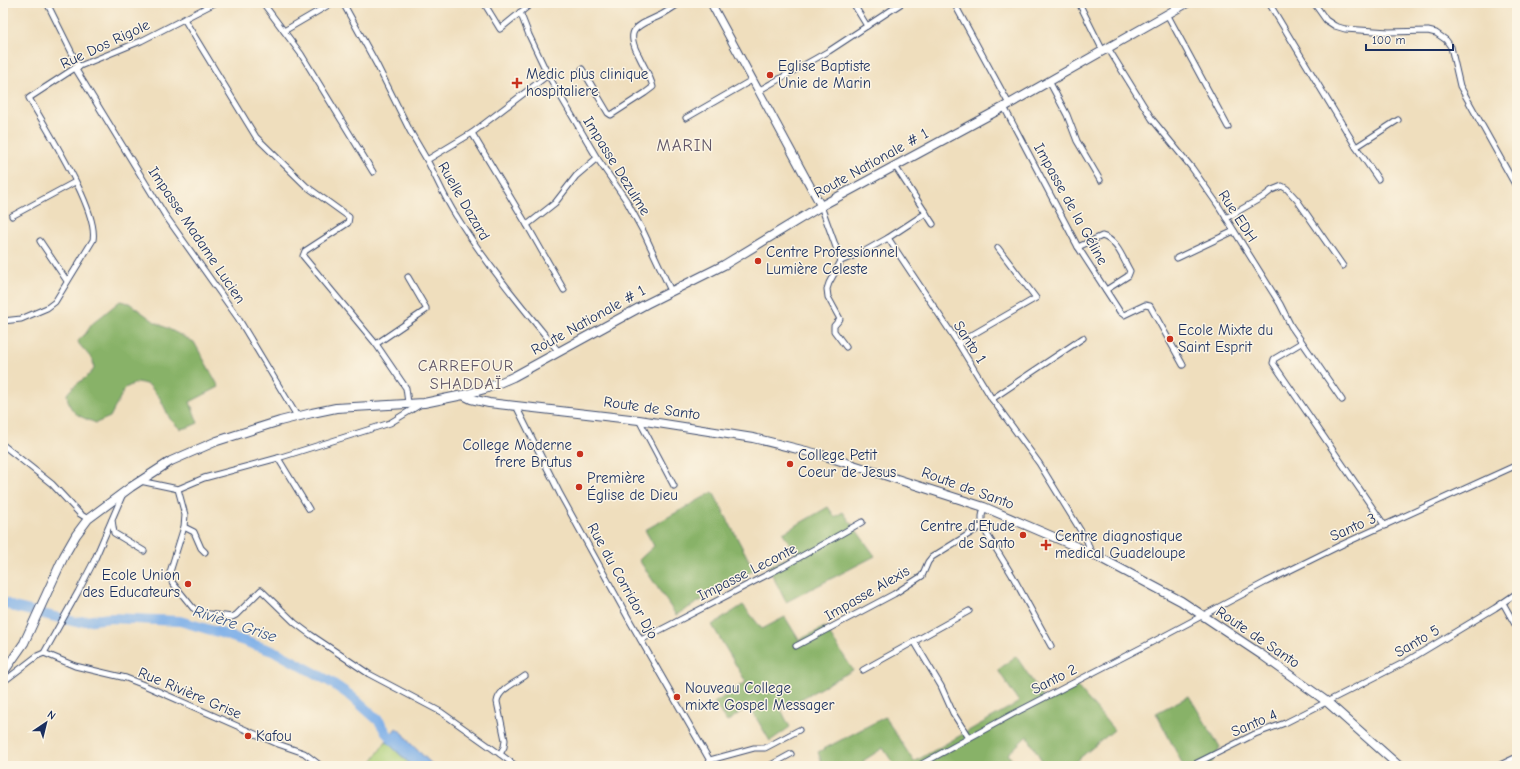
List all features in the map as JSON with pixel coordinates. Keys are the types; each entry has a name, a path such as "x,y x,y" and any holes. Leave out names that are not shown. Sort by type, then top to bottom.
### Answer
{"main road":[{"path":"711,3 821,206"},
{"name":"Route Nationale # 1","path":"3,673 24,643 68,549 88,519 140,481 171,461 217,441 297,416 336,408 424,403 463,395 512,377 671,291 724,265 821,206 1050,81 1188,3"},
{"name":"Route de Santo","path":"463,395 479,401 639,420 696,428 761,440 822,456 984,507 1091,553 1180,600 1262,655 1326,702 1399,766"}],"street":[{"name":"Impasse Madame Lucien","path":"46,3 77,68 165,215 238,318 297,416"},
{"name":"Rue Dos Rigole","path":"75,182 29,98 77,68 141,41 214,3"},
{"path":"263,3 300,54 374,172"},
{"path":"284,31 332,3"},
{"path":"343,3 377,64 410,131 427,160"},
{"path":"484,3 500,29 532,3"},
{"path":"582,69 610,114 645,93 653,87 648,72 632,40 634,29 663,14 680,3"},
{"path":"853,3 867,26"},
{"path":"758,91 829,51 902,3"},
{"name":"Impasse de la Géline","path":"954,3 1078,247 1120,312 1124,315 1145,305 1150,306 1183,365"},
{"name":"Rue EDH","path":"1079,3 1105,50 1152,119 1192,168 1226,218 1280,304 1301,343 1342,400"},
{"path":"1269,3 1356,147 1378,179"},
{"path":"1314,3 1326,20 1335,26 1345,29 1389,32 1428,31 1436,33 1446,40 1451,47 1460,86 1517,188"},
{"name":"Impasse Dezulme","path":"520,12 548,75 597,158 626,200 644,233 671,291"},
{"path":"1167,14 1228,127"},
{"path":"184,19 256,137 306,186 349,217 348,223 305,252 303,256 376,344 406,388 408,403"},
{"name":"Ruelle Dazard","path":"548,75 472,133 427,160 456,216 506,288 558,352"},
{"path":"686,118 752,80"},
{"path":"1050,81 1078,141 1100,180"},
{"path":"1356,147 1398,120"},
{"path":"472,133 564,290"},
{"path":"527,225 555,203 576,176 597,158"},
{"path":"895,166 933,224"},
{"path":"3,321 22,319 47,308 55,302 93,240 94,233 82,196 75,182 12,216"},
{"path":"1226,218 1272,190 1282,186 1287,189 1297,200 1343,266"},
{"path":"821,206 841,261"},
{"path":"846,347 834,332 834,326 840,319 827,294 829,283 841,261 863,252 888,238 926,213"},
{"path":"1177,258 1234,231"},
{"path":"1078,247 1102,236 1106,237 1116,246 1130,271 1129,274 1106,290"},
{"name":"Santo 1","path":"888,238 958,343 992,399 1039,464 1087,541 1091,553"},
{"path":"40,241 67,281"},
{"path":"958,343 1036,298 998,248"},
{"path":"376,344 426,310 408,277"},
{"path":"992,399 1083,338"},
{"path":"1301,343 1274,359 1272,363 1385,526"},
{"path":"140,481 178,489 204,478 278,458 390,423 424,403"},
{"name":"Rue du Corridor Djo","path":"516,406 560,494 713,766"},
{"path":"639,420 674,486"},
{"path":"3,445 52,484 88,519"},
{"path":"278,458 309,509"},
{"name":"Santo 3","path":"1202,615 1280,575 1517,465"},
{"path":"178,489 185,515 184,527 170,572 170,578 193,608 202,613 232,617 236,615 261,590 295,623 311,635 369,674 441,712 516,766"},
{"path":"3,682 45,651 94,561 123,493"},
{"path":"984,507 982,526 1012,575 1052,646"},
{"path":"111,519 114,533 144,551"},
{"name":"Impasse Leconte","path":"641,640 786,566 862,522"},
{"name":"Impasse Alexis","path":"796,646 894,594 922,576 928,562 932,557 956,544 982,526"},
{"path":"184,527 194,532 201,548 205,552"},
{"name":"Santo 5","path":"1326,702 1407,661 1517,593"},
{"path":"1503,603 1517,628"},
{"path":"863,670 969,611"},
{"name":"Santo 2","path":"918,766 1202,615"},
{"path":"914,642 941,686 953,713 969,738"},
{"name":"Rue Rivière Grise","path":"45,651 75,666 126,678 144,685 266,738 304,752 321,766"},
{"path":"500,754 504,747 505,740 497,697 500,693 525,676"},
{"name":"Santo 4","path":"1191,766 1255,734 1285,723 1326,702"},
{"path":"710,760 754,748 765,748 799,730"},
{"path":"769,766 791,754"},
{"path":"1498,766 1517,756"}],"green space":[{"path":"120,301 129,303 155,322 194,342 219,387 190,402 198,423 180,429 170,419 160,398 149,385 138,382 125,388 110,417 96,423 80,416 70,406 67,394 94,369 93,360 78,341 92,324"},
{"path":"713,492 754,570 676,615 639,560 654,546 645,530"},
{"path":"828,507 835,517 843,512 875,556 786,602 768,567 796,554 783,533"},
{"path":"743,605 762,629 785,617 799,640 825,627 853,670 781,710 790,727 770,741 749,706 727,722 714,703 746,682 712,625"},
{"path":"1016,656 1046,702 1075,684 1114,730 1070,766 1045,766 1027,736 1008,754 1016,766 945,766 944,764 941,766 895,766 883,748 863,761 866,766 823,766 818,752 885,717 914,762 1019,702 998,670"},
{"path":"1189,696 1220,747 1211,764 1213,766 1181,766 1183,765 1156,713"},
{"path":"386,741 412,766 369,766"}],"water":[{"path":"396,728 404,734 409,742 434,766 412,766 386,741"}],"waterway":[{"name":"Rivière Grise","path":"3,602 14,607 76,622 110,618 180,621 221,633 278,653 329,681 351,696 379,721 388,735 400,745"}],"place":[{"name":"Eglise Baptiste Unie de Marin","path":"770,75"},
{"name":"Medic plus clinique hospitaliere","path":"517,83"},
{"name":"Centre Professionnel Lumière Celeste","path":"758,261"},
{"name":"Ecole Mixte du Saint Esprit","path":"1170,339"},
{"name":"College Moderne frere Brutus","path":"580,454"},
{"name":"College Petit Coeur de Jesus","path":"790,464"},
{"name":"Première Église de Dieu","path":"579,487"},
{"name":"Centre d'Etude de Santo","path":"1023,535"},
{"name":"Centre diagnostique medical Guadeloupe","path":"1046,545"},
{"name":"Ecole Union des Educateurs","path":"188,584"},
{"name":"Nouveau College mixte Gospel Messager","path":"677,697"},
{"name":"Kafou","path":"248,736"}],"district":[{"name":"MARIN","path":"685,145"},
{"name":"CARREFOUR SHADDAÏ","path":"466,375"}]}
